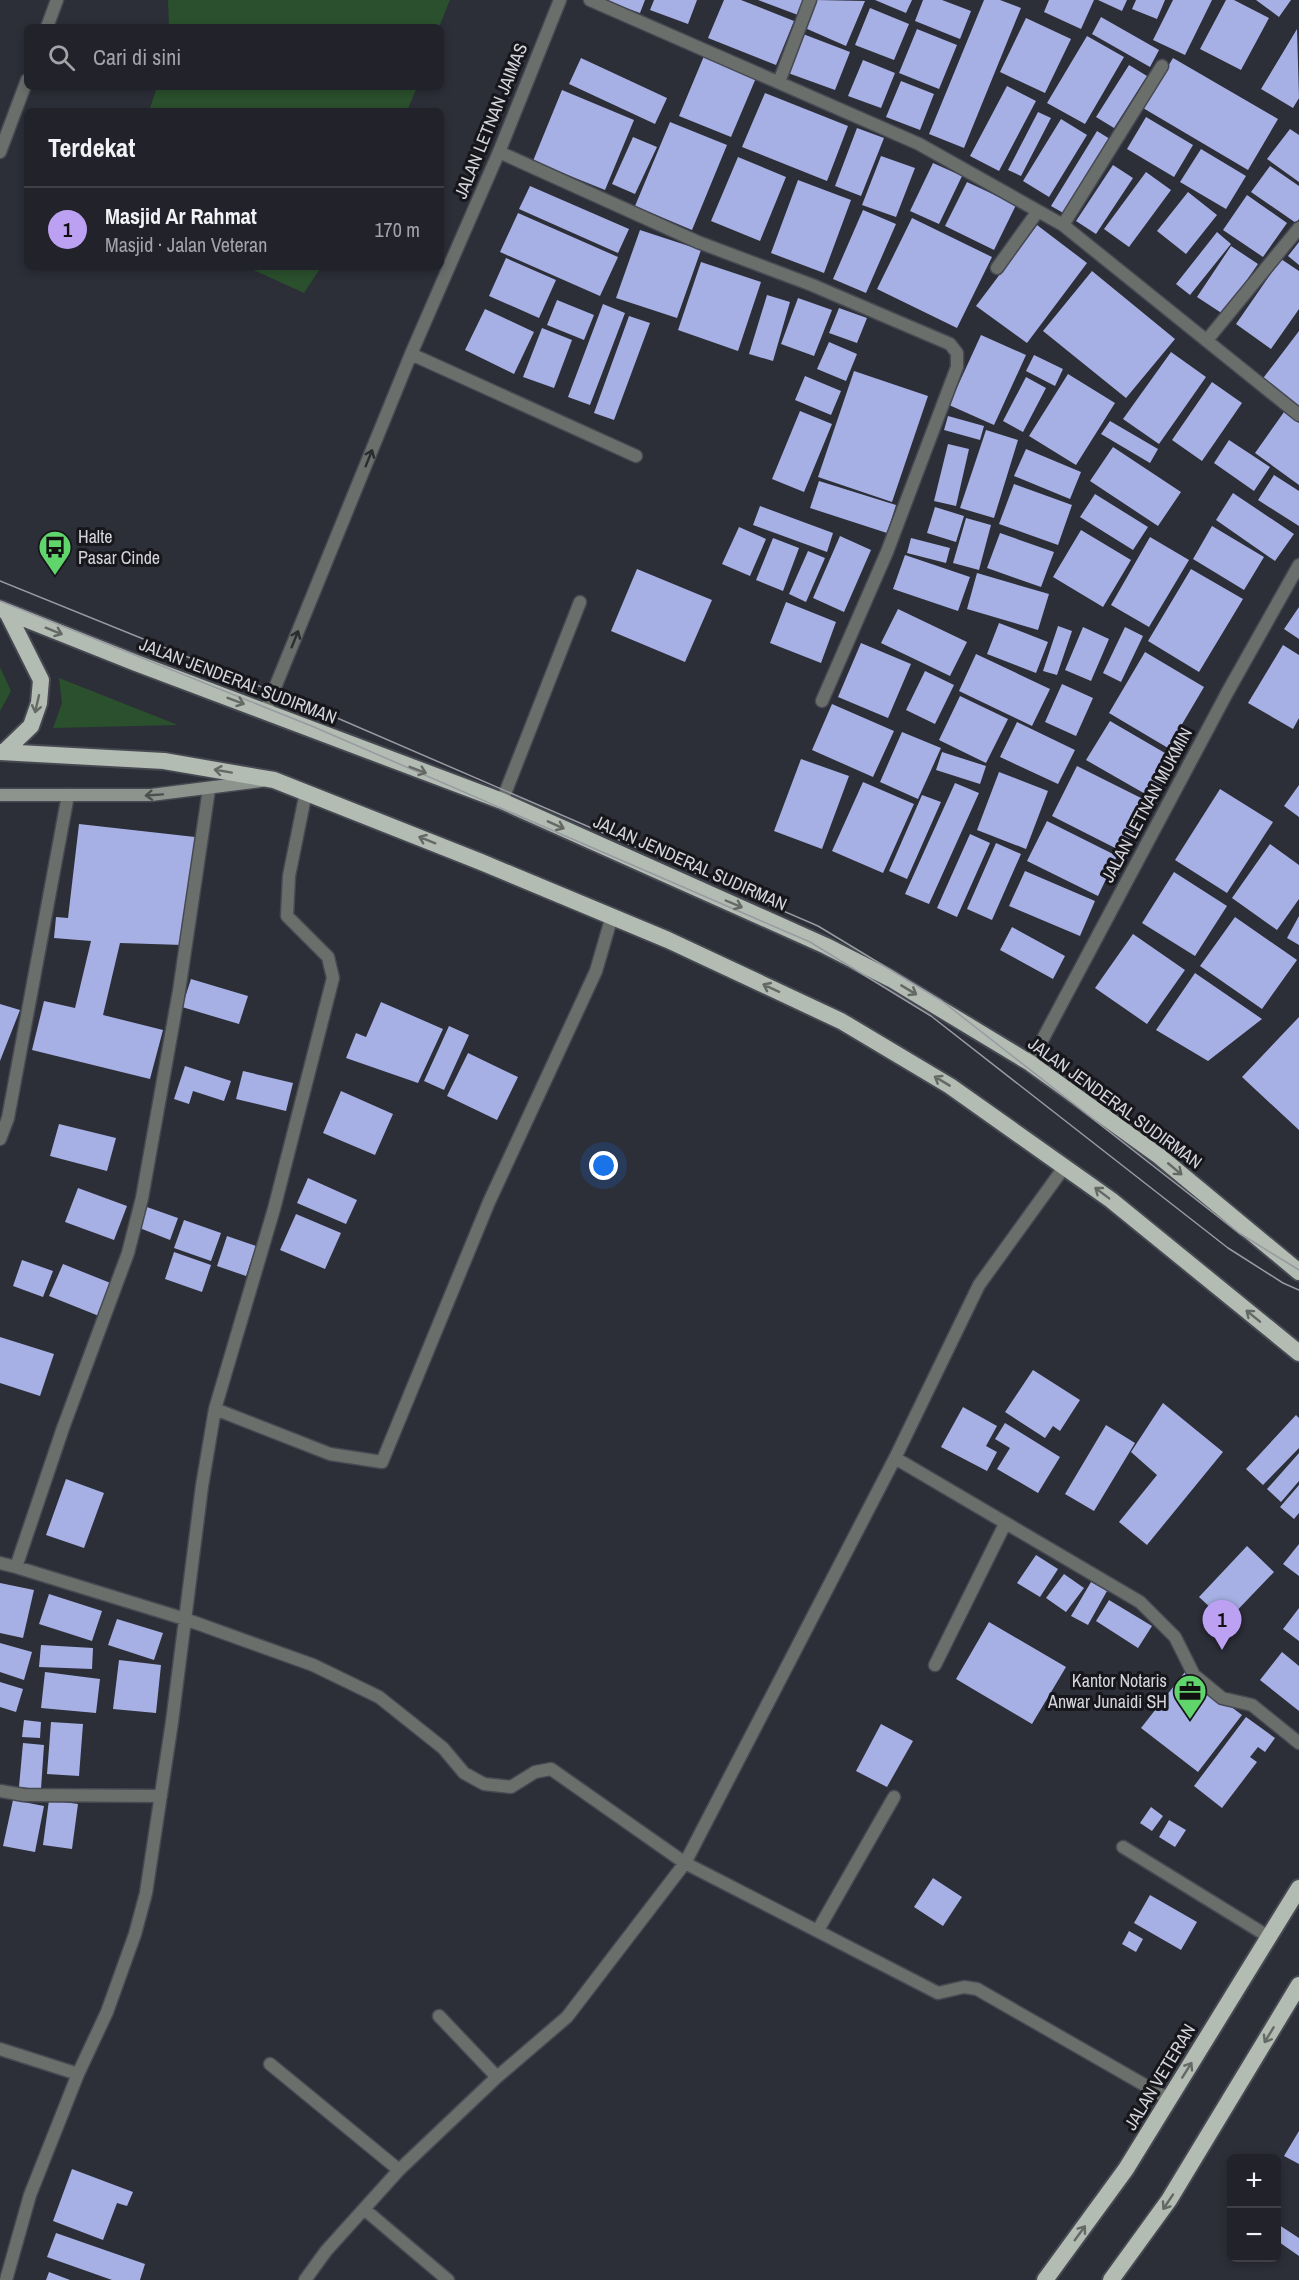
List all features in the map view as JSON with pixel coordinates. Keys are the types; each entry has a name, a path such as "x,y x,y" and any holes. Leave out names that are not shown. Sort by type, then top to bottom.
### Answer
{"highway":[{"name":"JALAN JENDERAL SUDIRMAN","path":"3,610 502,801 826,945 891,979 1030,1063 1159,1156 1299,1272"},
{"path":"2,752 31,726 39,703 41,680 3,610"},
{"path":"2,752 164,761 274,780 612,916 841,1021 950,1086 1112,1200 1299,1353"},
{"name":"JALAN VETERAN","path":"1046,2280 1126,2169 1299,1888"},
{"path":"1111,2280 1169,2200 1299,1985"}],"main road":[{"path":"0,795 151,795 274,780"}],"street":[{"path":"48,24 57,0"},
{"name":"JALAN LETNAN JAIMAS","path":"265,712 411,354 499,152 560,0"},
{"path":"590,0 919,144 1063,225 1299,415"},
{"path":"779,82 810,0"},
{"path":"1063,225 1162,66"},
{"path":"0,152 24,88"},
{"path":"499,152 698,242 812,285 950,344 957,353 957,366 887,552 822,701"},
{"path":"998,268 1038,211"},
{"path":"1207,340 1299,228"},
{"path":"411,354 636,456"},
{"name":"JALAN LETNAN MUKMIN","path":"1030,1063 1221,703 1299,565"},
{"path":"502,801 580,602"},
{"path":"16,1567 63,1428 128,1253 142,1198 179,991 209,789"},
{"path":"6,2280 30,2195 78,2074 107,2012 135,1934 146,1893 202,1486 215,1409 274,1209 333,978 328,957 287,916 289,876 306,792"},
{"path":"0,1139 8,1118 68,795"},
{"path":"215,1409 330,1454 382,1462 489,1202 596,971 612,916"},
{"path":"305,2280 399,2170 497,2077 567,2017 685,1863 895,1458 979,1285 1065,1166"},
{"path":"895,1458 1140,1602 1175,1637 1194,1675 1222,1698 1252,1705 1299,1743"},
{"path":"935,1665 1005,1524"},
{"path":"0,1563 185,1619 314,1665 370,1691 443,1748 464,1773 484,1784 511,1787 540,1770 551,1769 685,1863 938,1993 964,1987 977,1989 1168,2099"},
{"path":"0,1791 24,1795 161,1796"},
{"path":"818,1930 894,1797"},
{"path":"1123,1847 1269,1937"},
{"path":"439,2016 497,2077"},
{"path":"0,2049 78,2074"},
{"path":"270,2064 399,2170"},
{"path":"364,2209 448,2280"}],"green space":[{"path":"168,0 450,0 440,24 169,24"},
{"path":"156,90 416,90 408,108 150,108"},
{"path":"254,270 319,270 304,293"},
{"path":"0,667 11,691 0,711"},
{"path":"59,678 178,725 53,728 62,703"}],"building":[{"path":"604,0 645,0 640,13"},
{"path":"654,0 697,0 688,24 650,10"},
{"path":"724,0 741,0 794,21 776,65 708,38"},
{"path":"758,0 804,0 798,15"},
{"path":"816,0 865,1 846,46 805,28"},
{"path":"875,0 912,0 906,13"},
{"path":"923,0 942,0 971,11 960,39 915,21"},
{"path":"984,0 1000,0 1021,8 964,148 929,134"},
{"path":"1049,0 1094,0 1081,29 1044,12"},
{"path":"1098,0 1127,0 1122,11"},
{"path":"1136,0 1165,0 1157,19 1132,9"},
{"path":"1173,0 1212,0 1185,55 1153,40"},
{"path":"1226,0 1234,0 1269,18 1241,70 1200,49"},
{"path":"1256,0 1291,0 1279,17"},
{"path":"870,8 909,24 894,60 855,45"},
{"path":"1101,17 1159,50 1150,67 1092,34"},
{"path":"1026,18 1071,39 1045,93 1000,72"},
{"path":"917,29 957,45 939,89 899,73"},
{"path":"1297,29 1299,98 1293,108 1261,89"},
{"path":"803,34 850,52 835,90 788,73"},
{"path":"1087,36 1124,57 1085,124 1047,103"},
{"path":"704,56 756,78 731,137 679,116"},
{"path":"581,58 667,98 655,124 569,84"},
{"path":"1173,58 1278,119 1248,170 1143,108"},
{"path":"863,60 895,73 881,108 848,96"},
{"path":"1129,65 1147,76 1114,128 1096,117"},
{"path":"901,81 934,94 920,130 886,117"},
{"path":"1007,86 1036,101 999,171 970,156"},
{"path":"562,90 634,120 605,190 533,161"},
{"path":"765,93 848,126 827,181 742,147"},
{"path":"1038,112 1051,118 1021,176 1008,170"},
{"path":"1146,117 1193,145 1174,177 1127,149"},
{"path":"1061,119 1087,135 1049,197 1023,181"},
{"path":"670,122 727,145 692,230 635,206"},
{"path":"857,128 884,138 861,196 835,186"},
{"path":"1290,129 1299,135 1299,182 1267,159"},
{"path":"1097,131 1110,139 1065,214 1051,206"},
{"path":"633,137 657,147 635,194 612,184"},
{"path":"1201,149 1246,176 1226,209 1180,182"},
{"path":"881,156 915,168 896,217 862,205"},
{"path":"738,157 786,177 760,241 711,221"},
{"path":"933,163 962,176 939,224 910,211"},
{"path":"1113,165 1133,178 1096,234 1076,221"},
{"path":"1270,166 1299,186 1299,219 1296,223 1251,192"},
{"path":"1146,172 1171,190 1129,247 1104,229"},
{"path":"798,180 851,200 824,273 771,253"},
{"path":"967,182 1016,205 994,250 945,226"},
{"path":"530,186 629,229 618,253 519,209"},
{"path":"1188,192 1217,215 1186,254 1157,231"},
{"path":"1247,195 1287,223 1263,257 1223,230"},
{"path":"863,210 896,224 866,293 833,279"},
{"path":"518,213 618,257 600,296 500,252"},
{"path":"912,218 992,257 957,328 877,289"},
{"path":"1037,225 1087,263 1027,343 976,306"},
{"path":"640,230 701,250 677,318 616,298"},
{"path":"1217,232 1231,244 1190,295 1176,284"},
{"path":"1299,242 1299,265 1288,256"},
{"path":"1231,246 1258,264 1223,314 1197,297"},
{"path":"506,258 556,280 539,318 489,296"},
{"path":"1281,259 1299,271 1299,309 1271,349 1236,324"},
{"path":"701,262 761,282 738,351 678,330"},
{"path":"1092,271 1175,339 1126,398 1043,331"},
{"path":"767,295 790,302 773,361 749,354"},
{"path":"798,298 832,310 814,356 781,344"},
{"path":"557,300 594,315 584,340 547,325"},
{"path":"603,304 625,313 590,405 568,397"},
{"path":"839,308 867,318 857,343 829,333"},
{"path":"485,309 534,332 514,374 465,350"},
{"path":"629,316 650,323 614,420 594,413"},
{"path":"542,328 572,340 554,388 523,377"},
{"path":"1299,331 1299,405 1297,408 1261,381"},
{"path":"981,335 1026,355 994,425 949,405"},
{"path":"829,342 857,354 846,381 817,369"},
{"path":"1171,352 1206,377 1159,444 1123,419"},
{"path":"1034,355 1063,369 1055,386 1026,371"},
{"path":"854,371 928,396 892,502 818,477"},
{"path":"1068,374 1115,403 1076,465 1029,436"},
{"path":"805,376 841,391 831,415 795,400"},
{"path":"1026,377 1046,388 1023,432 1003,421"},
{"path":"1212,382 1242,403 1202,461 1172,440"},
{"path":"800,411 832,424 804,492 772,479"},
{"path":"1284,412 1299,423 1299,485 1255,453"},
{"path":"948,416 984,426 980,440 944,430"},
{"path":"1110,421 1158,449 1150,463 1101,434"},
{"path":"986,430 1018,440 994,518 960,508"},
{"path":"1229,440 1270,467 1254,491 1214,463"},
{"path":"948,444 969,449 956,506 934,501"},
{"path":"1113,447 1181,492 1158,526 1090,481"},
{"path":"1026,449 1081,472 1070,499 1014,476"},
{"path":"1274,475 1299,491 1299,526 1258,500"},
{"path":"819,481 896,505 887,533 810,508"},
{"path":"1014,484 1072,505 1058,545 999,524"},
{"path":"1233,493 1294,534 1275,561 1216,520"},
{"path":"1095,494 1148,527 1133,550 1080,517"},
{"path":"760,506 833,533 827,552 753,525"},
{"path":"935,507 964,516 956,542 927,533"},
{"path":"966,518 991,525 979,570 953,563"},
{"path":"1212,526 1264,557 1244,590 1193,559"},
{"path":"739,527 766,539 750,576 722,564"},
{"path":"1081,530 1131,560 1103,607 1053,577"},
{"path":"1000,533 1054,552 1041,587 987,568"},
{"path":"840,536 871,550 844,612 813,598"},
{"path":"1150,537 1189,560 1149,627 1111,605"},
{"path":"773,538 799,548 783,591 756,580"},
{"path":"911,538 950,548 946,563 907,553"},
{"path":"808,551 825,558 806,602 789,594"},
{"path":"905,555 970,577 958,611 893,589"},
{"path":"637,569 712,600 685,662 611,631"},
{"path":"1191,569 1243,599 1199,672 1148,641"},
{"path":"977,573 1049,594 1038,630 967,609"},
{"path":"786,602 836,622 821,663 770,643"},
{"path":"1299,607 1299,639 1284,629"},
{"path":"898,609 967,642 950,676 881,643"},
{"path":"999,623 1048,642 1036,673 987,654"},
{"path":"1058,626 1072,631 1057,675 1043,671"},
{"path":"1083,627 1109,639 1091,681 1065,670"},
{"path":"1125,627 1143,636 1121,682 1103,673"},
{"path":"861,643 911,664 888,718 838,697"},
{"path":"1283,645 1299,655 1299,718 1293,729 1248,703"},
{"path":"1145,652 1204,687 1168,748 1109,713"},
{"path":"976,654 1050,689 1032,726 959,691"},
{"path":"925,671 954,685 935,724 906,710"},
{"path":"1062,684 1093,698 1076,736 1045,722"},
{"path":"960,696 1008,719 986,763 939,740"},
{"path":"832,704 894,731 873,777 812,750"},
{"path":"1110,721 1177,760 1154,799 1086,760"},
{"path":"1017,722 1075,750 1058,784 1000,757"},
{"path":"902,732 941,748 918,799 880,782"},
{"path":"942,752 986,766 980,784 936,770"},
{"path":"801,759 849,776 822,849 774,831"},
{"path":"1077,766 1149,802 1123,852 1052,816"},
{"path":"999,772 1048,791 1026,849 977,830"},
{"path":"863,782 914,804 883,873 832,851"},
{"path":"955,783 979,793 929,904 905,894"},
{"path":"1299,785 1299,817 1284,806"},
{"path":"1220,789 1273,822 1227,893 1175,860"},
{"path":"922,795 941,802 907,879 889,871"},
{"path":"1047,821 1117,856 1098,896 1027,861"},
{"path":"79,824 195,837 183,945 120,943 103,1015 163,1030 150,1079 32,1050 44,1001 75,1008 91,941 54,938 56,917 68,918"},
{"path":"970,834 990,843 957,917 937,908"},
{"path":"996,843 1021,854 992,920 967,909"},
{"path":"1270,844 1299,865 1299,899 1277,930 1232,898"},
{"path":"1025,871 1095,901 1080,936 1009,906"},
{"path":"1174,872 1227,906 1195,956 1142,923"},
{"path":"1299,916 1299,945 1287,938"},
{"path":"1235,917 1297,960 1262,1009 1200,966"},
{"path":"1012,927 1065,956 1053,979 1000,950"},
{"path":"1133,934 1185,970 1147,1024 1095,988"},
{"path":"1195,973 1262,1019 1208,1061 1156,1030"},
{"path":"191,979 248,996 239,1024 182,1007"},
{"path":"381,1002 443,1029 418,1083 346,1058 356,1033 366,1037"},
{"path":"0,1004 20,1010 0,1061"},
{"path":"1299,1017 1299,1130 1242,1077"},
{"path":"449,1026 469,1035 444,1090 424,1081"},
{"path":"468,1053 518,1077 497,1120 447,1096"},
{"path":"185,1066 231,1081 224,1101 193,1091 189,1104 174,1099"},
{"path":"243,1071 293,1083 286,1111 236,1099"},
{"path":"341,1091 393,1114 375,1155 323,1133"},
{"path":"59,1124 116,1138 107,1171 50,1156"},
{"path":"308,1178 357,1200 346,1224 297,1203"},
{"path":"78,1188 127,1206 114,1240 65,1222"},
{"path":"144,1206 178,1218 170,1240 137,1227"},
{"path":"296,1214 341,1233 325,1269 280,1250"},
{"path":"184,1220 221,1233 211,1261 174,1248"},
{"path":"227,1236 256,1246 246,1276 217,1266"},
{"path":"174,1252 211,1265 202,1292 165,1279"},
{"path":"22,1260 53,1271 43,1297 13,1286"},
{"path":"63,1264 113,1284 99,1316 49,1296"},
{"path":"0,1337 54,1354 40,1396 0,1383"},
{"path":"1033,1370 1080,1400 1060,1431 1053,1426 1045,1438 1005,1412"},
{"path":"1163,1403 1223,1452 1147,1545 1119,1522 1157,1475 1131,1452"},
{"path":"963,1407 997,1426 986,1446 997,1452 987,1471 941,1447"},
{"path":"1296,1415 1299,1418 1299,1448 1263,1485 1246,1469"},
{"path":"1005,1423 1060,1457 1038,1493 997,1469 1010,1448 995,1439"},
{"path":"1106,1425 1135,1443 1094,1511 1065,1494"},
{"path":"1299,1453 1299,1481 1281,1502 1267,1489"},
{"path":"66,1479 104,1493 84,1548 46,1535"},
{"path":"1299,1485 1299,1513 1294,1519 1280,1507"},
{"path":"1299,1544 1299,1576 1283,1564"},
{"path":"1247,1546 1274,1572 1226,1622 1199,1597"},
{"path":"1036,1555 1058,1569 1040,1597 1017,1583"},
{"path":"1064,1574 1084,1588 1066,1612 1046,1598"},
{"path":"1091,1582 1107,1591 1088,1625 1071,1616"},
{"path":"0,1583 34,1590 23,1638 0,1633"},
{"path":"49,1594 102,1611 92,1641 39,1624"},
{"path":"1109,1600 1152,1626 1138,1648 1096,1621"},
{"path":"1299,1608 1299,1641 1283,1629"},
{"path":"117,1619 163,1633 154,1660 108,1645"},
{"path":"989,1622 1066,1667 1032,1724 956,1679"},
{"path":"0,1643 32,1652 24,1680 0,1672"},
{"path":"41,1645 93,1648 92,1669 39,1667"},
{"path":"1282,1652 1299,1666 1299,1711 1260,1680"},
{"path":"119,1660 161,1665 156,1713 113,1709"},
{"path":"45,1672 100,1679 96,1713 41,1708"},
{"path":"1185,1672 1242,1715 1198,1772 1141,1728"},
{"path":"0,1682 23,1689 16,1712 0,1707"},
{"path":"1246,1717 1275,1738 1265,1752 1258,1747 1250,1757 1257,1762 1222,1808 1194,1786"},
{"path":"24,1720 41,1722 40,1738 22,1737"},
{"path":"51,1722 83,1724 79,1776 47,1774"},
{"path":"881,1724 913,1741 887,1787 856,1771"},
{"path":"23,1743 44,1745 41,1789 19,1787"},
{"path":"13,1800 44,1806 35,1852 3,1846"},
{"path":"49,1800 78,1804 72,1849 43,1845"},
{"path":"1151,1807 1163,1816 1152,1831 1140,1823"},
{"path":"1169,1820 1186,1830 1175,1847 1159,1837"},
{"path":"933,1878 962,1897 943,1926 914,1907"},
{"path":"1150,1895 1197,1922 1181,1950 1134,1923"},
{"path":"1129,1931 1143,1939 1136,1952 1122,1944"},
{"path":"1299,2131 1299,2164 1284,2156"},
{"path":"72,2169 133,2192 127,2206 117,2203 103,2240 53,2221"},
{"path":"1281,2226 1299,2238 1299,2256 1281,2243"},
{"path":"56,2233 145,2264 140,2280 112,2280 47,2257"},
{"path":"49,2272 70,2280 46,2280"}],"tram line":[{"path":"0,581 321,711 818,926 942,1001 1239,1233 1299,1270"},
{"path":"0,601 314,727 810,942 931,1016 1228,1248 1283,1283 1299,1290"}],"place":[{"name":"Halte Pasar Cinde","path":"55,576"},
{"name":"Masjid Ar Rahmat","path":"1222,1650"},
{"name":"Kantor Notaris Anwar Junaidi SH","path":"1190,1720"}]}
